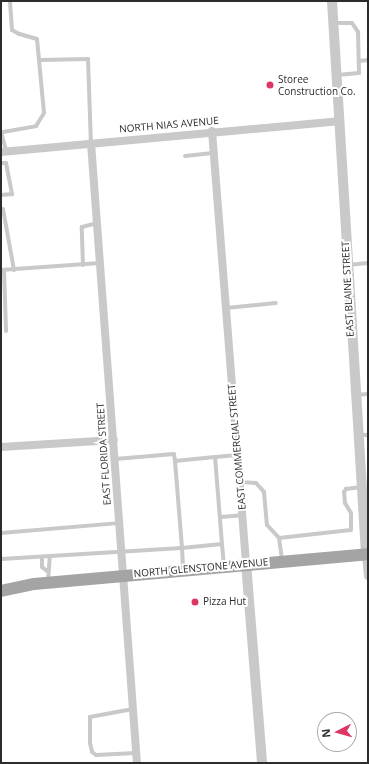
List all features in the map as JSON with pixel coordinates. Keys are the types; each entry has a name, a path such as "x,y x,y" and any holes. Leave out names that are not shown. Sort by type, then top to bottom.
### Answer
{"main road":[{"name":"NORTH GLENSTONE AVENUE","path":"1,591 34,584 48,577 122,575 246,563 367,554"},
{"name":"NORTH GLENSTONE AVENUE","path":"1,582 34,584"}],"street":[{"name":"EAST BLAINE STREET","path":"332,1 355,395 363,435 364,477 361,488 368,576"},
{"name":"NORTH NIAS AVENUE","path":"3,152 212,131 339,121"},
{"name":"EAST COMMERCIAL STREET","path":"212,131 262,763"},
{"name":"EAST FLORIDA STREET","path":"91,143 137,763"},
{"path":"1,447 114,440"}],"lane":[{"path":"3,152 2,132 36,126 44,112 37,39 19,34 12,30 10,1"},
{"path":"334,23 352,23 356,27 359,61 359,73 336,75"},
{"path":"40,60 88,59 91,143"},
{"path":"359,61 368,60"},
{"path":"185,156 214,153"},
{"path":"1,164 6,163 12,194 1,196"},
{"path":"3,209 14,270"},
{"path":"83,265 82,227 98,222"},
{"path":"6,331 2,270 101,263"},
{"path":"347,265 368,263"},
{"path":"226,308 276,303"},
{"path":"355,395 368,394"},
{"path":"115,459 174,454 183,569"},
{"path":"175,461 238,455"},
{"path":"216,457 224,566"},
{"path":"240,482 250,482 259,485 265,496 267,525 279,538 282,561"},
{"path":"279,538 351,530 351,513 345,503 344,492 346,489 361,488"},
{"path":"221,517 243,515"},
{"path":"1,533 119,523"},
{"path":"1,559 42,558 50,556 182,548 222,544"},
{"path":"48,577 51,567 50,556"},
{"path":"42,558 42,567 48,577"},
{"path":"133,709 90,717 90,743 92,752 96,755 137,753"}],"place":[{"name":"Storee Construction Co.","path":"270,85"},
{"name":"Pizza Hut","path":"195,602"}]}
